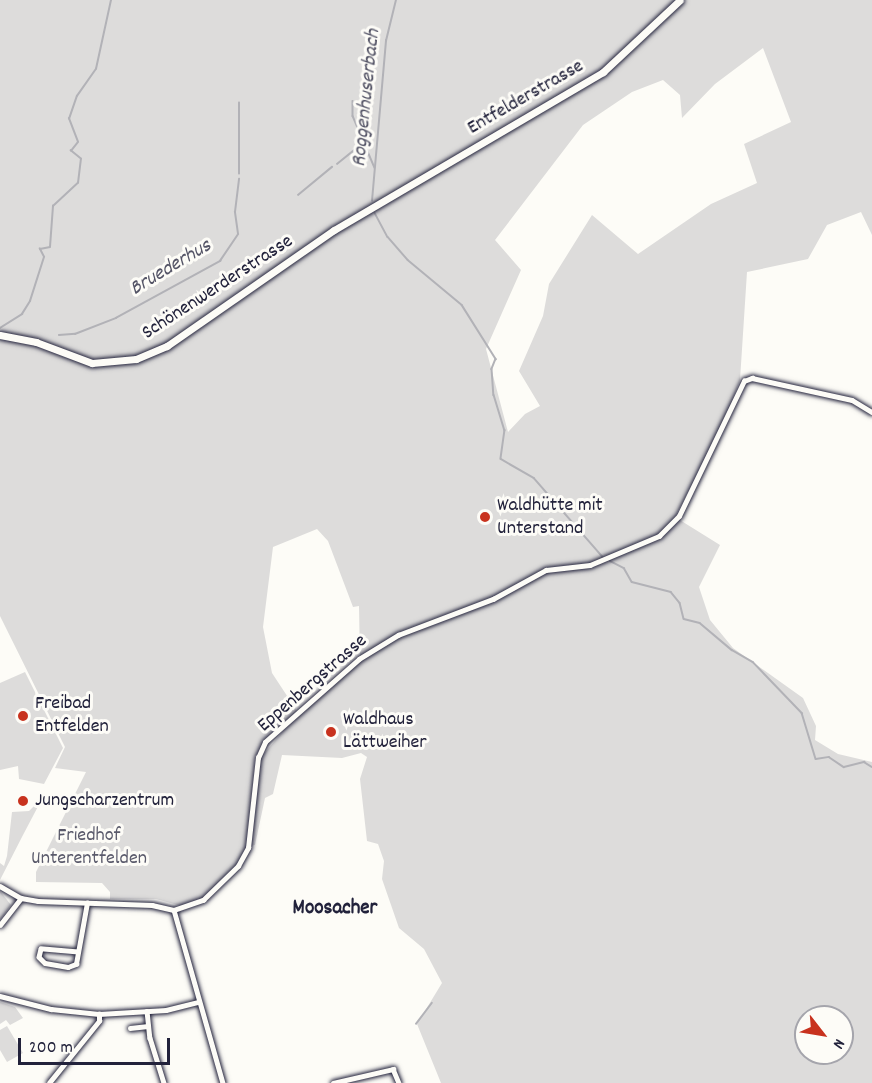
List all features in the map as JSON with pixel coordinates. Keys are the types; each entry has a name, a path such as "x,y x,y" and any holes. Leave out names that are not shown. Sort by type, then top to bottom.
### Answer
{"street":[{"name":"Entfelderstrasse","path":"374,205 603,72 680,0"},
{"name":"Schönenwerderstrasse","path":"0,335 36,342 92,363 136,359 192,330 374,205"},
{"name":"Eppenbergstrasse","path":"21,898 152,905 174,910 203,900 238,866 249,846 260,750 289,719 359,659 399,635 493,599 546,570 590,565 612,559 659,536 679,516 744,381 752,378 852,400 872,412"},
{"path":"0,886 21,898 0,925"},
{"path":"78,952 41,950 39,957 45,963 68,967 76,964 87,903"},
{"path":"174,910 223,1083"},
{"path":"0,996 51,1009 99,1014 147,1011 199,1002"},
{"path":"147,1011 148,1026 164,1083"},
{"path":"49,1083 99,1021 99,1014"},
{"path":"130,1028 148,1026"},
{"path":"333,1083 393,1069 399,1083"}],"green space":[{"name":"Friedhof Unterentfelden","path":"0,0 872,0 872,235 861,212 827,225 808,259 747,272 740,380 724,421 675,517 720,545 699,587 710,620 733,648 803,698 816,726 815,740 838,754 872,762 872,1083 441,1083 417,1024 442,983 424,949 399,928 382,879 384,861 378,844 367,841 360,779 367,757 361,753 342,758 282,755 273,794 265,798 255,845 249,846 256,763 292,721 255,756 246,852 238,866 203,900 185,907 156,899 110,899 110,892 102,883 36,882 36,872 86,772 55,768 65,747 0,616","holes":["763,48 791,122 744,144 757,183 711,204 638,254 592,215 549,284 543,316 519,371 540,406 525,414 508,432 486,349 521,270 495,240 583,125 632,92 663,80 680,95 682,118 715,84","317,529 328,541 353,607 359,606 360,662 299,714 272,673 263,627 273,547"]},
{"name":"Freibad Entfelden","path":"25,672 63,748 44,784 19,779 18,766 0,770 0,683"},
{"path":"43,797 0,880 0,863 4,866 7,856 12,812 29,811"},
{"path":"0,891 11,905 0,920"},
{"path":"0,1002 15,1007 23,1018 10,1025 6,1020 0,1024"},
{"path":"7,1026 23,1053 7,1062 0,1050 0,1030"}],"waterway":[{"path":"0,328 22,314 30,301 44,257 40,249 50,247 53,206 78,183 81,159 71,151 78,142 69,119 77,96 96,69 111,0"},
{"name":"Roggenhuserbach","path":"372,201 386,41 396,0"},
{"path":"353,101 353,116 375,168"},
{"name":"Bruederhus","path":"239,103 239,174"},
{"path":"337,164 364,142"},
{"path":"298,195 332,167"},
{"name":"Bruederhus","path":"59,335 75,334 116,318 220,261 238,234 235,212 239,179"},
{"name":"Roggenhuserbach","path":"375,213 388,237 408,260 462,305 496,359 492,369 494,395 505,430 501,459 534,478 603,557"},
{"name":"Roggenhuserbach","path":"610,561 624,568 632,582 671,592 680,603 684,619 700,623 732,650 753,662 802,713 816,759 829,757 844,767 864,762 872,767"},
{"path":"416,1024 432,1003"}],"place":[{"name":"Waldhütte mit Unterstand","path":"485,517"},
{"name":"Freibad Entfelden","path":"23,716"},
{"name":"Waldhaus Lättweiher","path":"331,732"},
{"name":"Jungscharzentrum","path":"23,801"}],"district":[{"name":"Moosacher","path":"335,909"}]}
